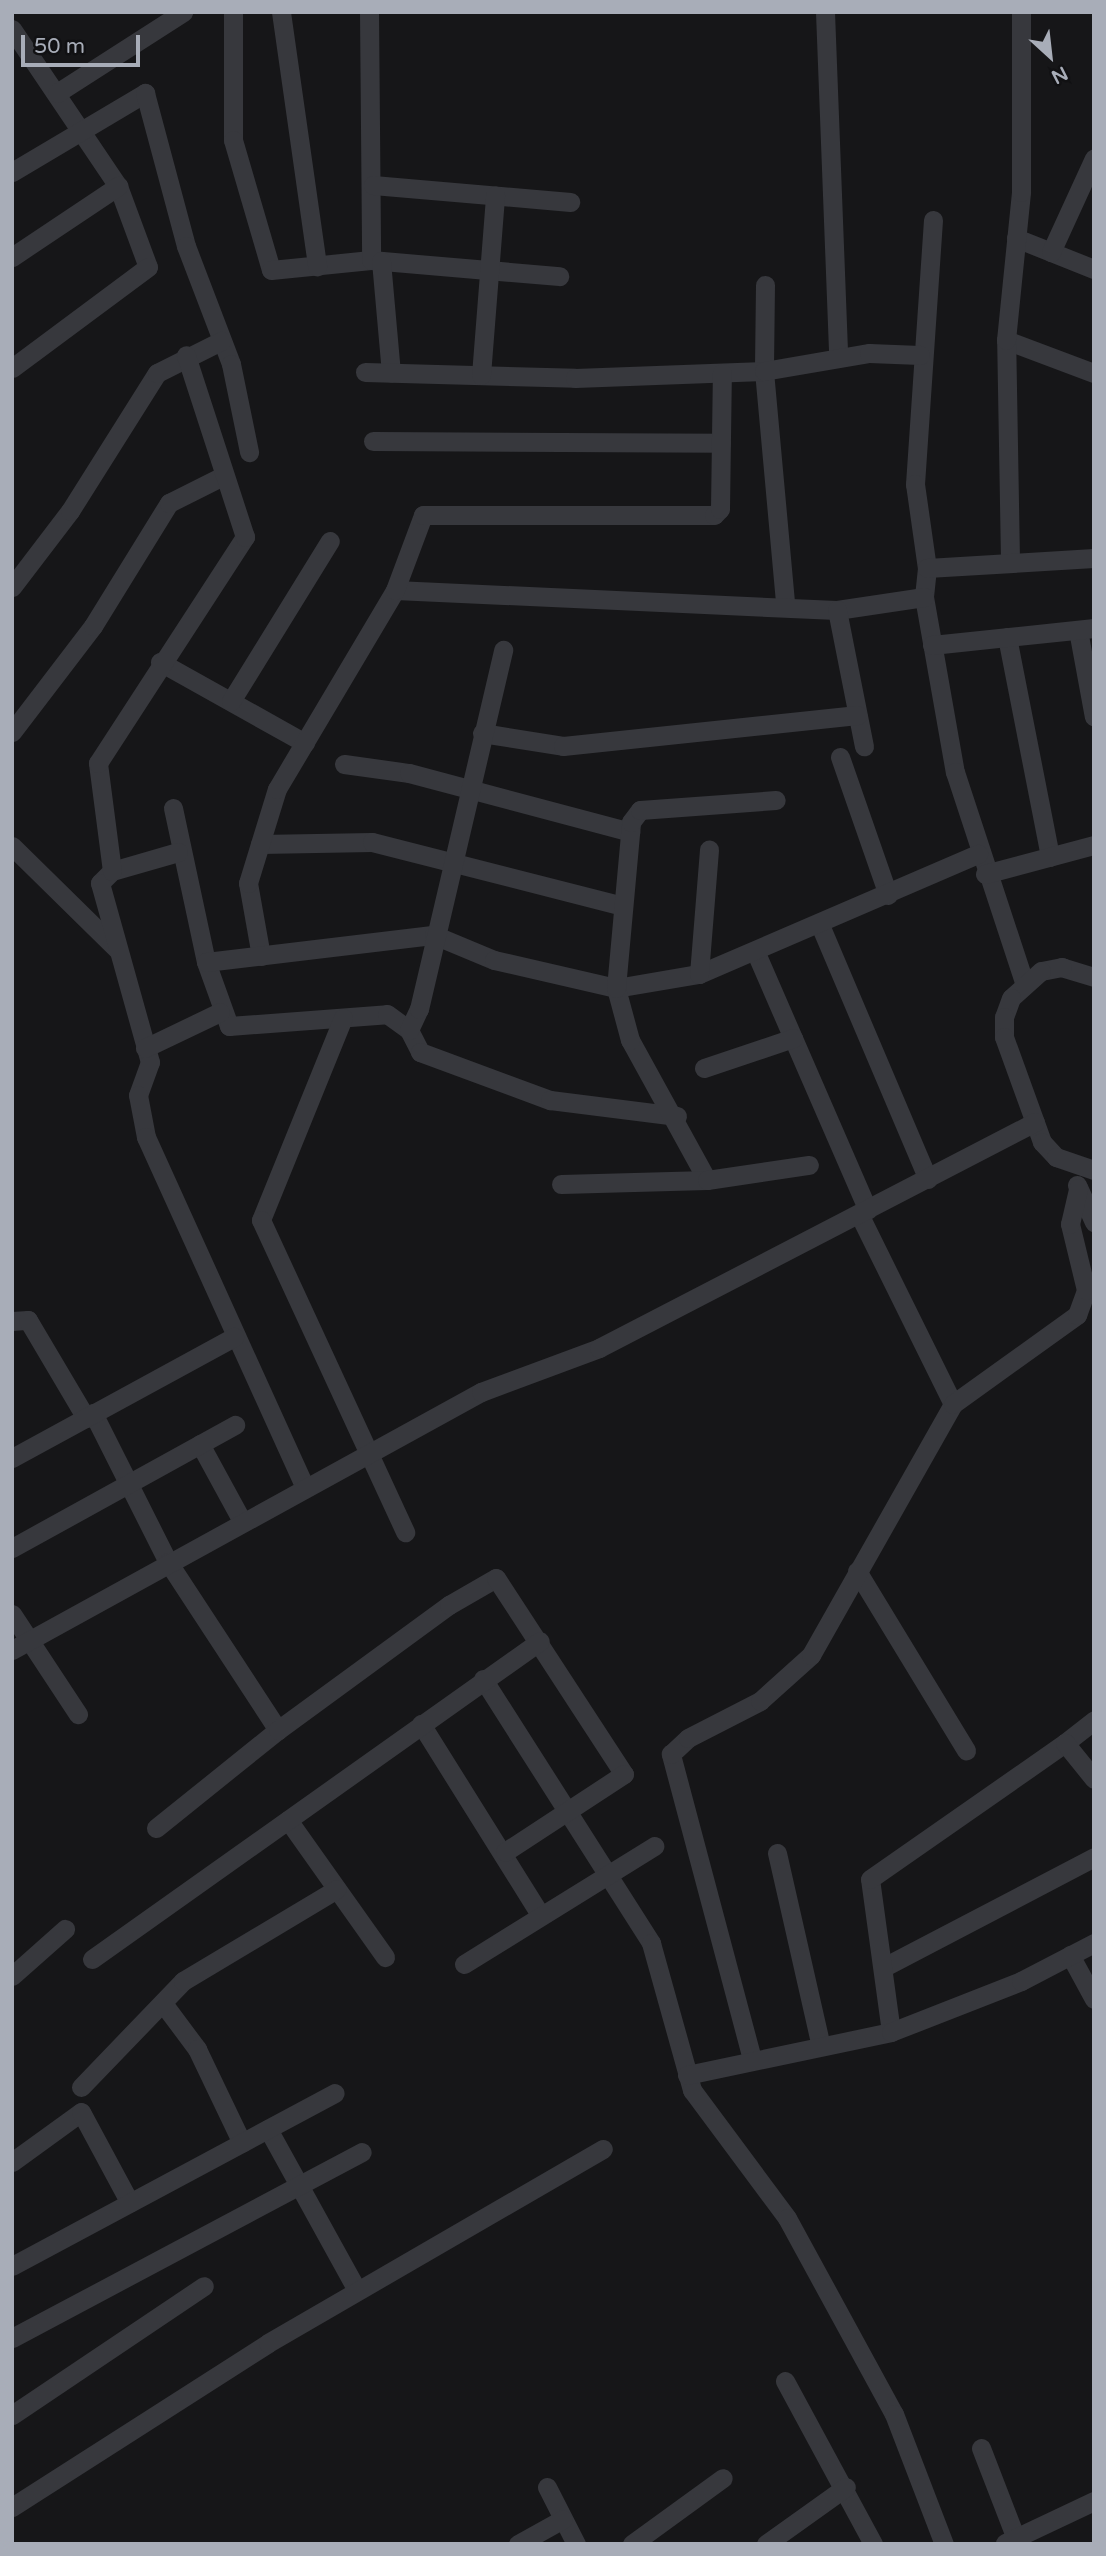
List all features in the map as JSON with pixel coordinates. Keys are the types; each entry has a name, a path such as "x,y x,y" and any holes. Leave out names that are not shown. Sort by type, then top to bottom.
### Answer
{"street":[{"path":"57,93 183,12"},
{"path":"233,12 233,140 268,262 279,272 376,260 559,276"},
{"path":"281,12 317,266"},
{"path":"369,12 376,260 391,373"},
{"path":"825,12 838,358"},
{"path":"1010,560 1006,340 1016,238 1021,12"},
{"path":"12,29 81,127 118,186 148,267 144,275 12,368"},
{"path":"12,172 81,127 145,93 182,233 221,341 249,452"},
{"path":"1051,252 1094,159"},
{"path":"373,185 570,202"},
{"path":"12,257 118,186"},
{"path":"481,375 495,195"},
{"path":"933,220 920,355 915,484 927,568 924,597 978,854 1024,982"},
{"path":"1016,238 1094,269"},
{"path":"765,285 764,371 785,604"},
{"path":"1006,340 1094,373"},
{"path":"12,587 70,511 134,403 157,373 186,355 221,341"},
{"path":"112,870 98,763 160,662 245,537 221,477 186,355"},
{"path":"365,372 481,375 722,373 764,371 838,358 920,355"},
{"path":"261,956 248,894 277,789 395,590 423,515 431,510 714,514 720,509 722,373"},
{"path":"373,441 721,443"},
{"path":"12,732 93,626 170,503 221,477"},
{"path":"231,701 330,541"},
{"path":"927,568 1010,560 1094,558"},
{"path":"395,590 785,604 837,610 924,597"},
{"path":"837,610 864,746"},
{"path":"932,645 1086,629 1094,717"},
{"path":"1007,637 1050,857"},
{"path":"409,1030 456,860 482,733 503,650"},
{"path":"160,662 305,743"},
{"path":"482,733 563,746 857,715"},
{"path":"841,757 888,895"},
{"path":"344,764 471,789 630,832"},
{"path":"707,1180 677,1116 630,1040 617,988 630,832 640,810 776,800"},
{"path":"173,808 178,852 222,1021 238,1027 387,1014 409,1030 420,1052 550,1100 677,1116"},
{"path":"260,844 372,842 456,860 623,906"},
{"path":"985,874 1094,845"},
{"path":"12,846 119,951"},
{"path":"699,974 709,849"},
{"path":"178,852 112,870 100,883 145,1048 149,1071 138,1095 146,1137 234,1337 305,1487"},
{"path":"206,962 434,935 494,960 617,988 699,974 756,953 978,854"},
{"path":"820,925 928,1179"},
{"path":"756,953 864,1212 953,1404"},
{"path":"1094,977 1062,967 1024,982 1007,1007 1004,1037 1042,1142 1074,1167 1094,1170"},
{"path":"145,1048 220,1012"},
{"path":"343,1018 261,1220 405,1532"},
{"path":"704,1068 793,1038"},
{"path":"21,1645 368,1452 523,1373 599,1348 1035,1122"},
{"path":"561,1184 707,1180 809,1165"},
{"path":"1074,1167 1078,1188 1094,1223"},
{"path":"752,2059 671,1754 789,1678 811,1655 953,1404 1077,1315 1086,1290 1070,1224 1078,1188"},
{"path":"12,1321 28,1321 90,1416 168,1562 278,1730"},
{"path":"12,1458 234,1337"},
{"path":"12,1548 235,1425"},
{"path":"200,1444 242,1521"},
{"path":"857,1571 966,1750"},
{"path":"156,1828 278,1730 486,1580 503,1585 624,1774 505,1852"},
{"path":"12,1614 21,1645 78,1714"},
{"path":"92,1959 483,1678 540,1641"},
{"path":"483,1678 651,1943 687,2075 800,2243 894,2414 944,2544"},
{"path":"891,2032 870,1879 1094,1720"},
{"path":"421,1724 505,1852 541,1916"},
{"path":"1065,1743 1094,1779"},
{"path":"288,1820 385,1957"},
{"path":"464,1964 653,1846"},
{"path":"777,1853 821,2046"},
{"path":"884,1967 1094,1857"},
{"path":"81,2087 165,2007 183,1981 337,1889"},
{"path":"16,1965 65,1928"},
{"path":"687,2075 752,2059 891,2032 1094,1943"},
{"path":"1070,1955 1094,1998"},
{"path":"165,2007 197,2049 242,2143"},
{"path":"12,2266 335,2093"},
{"path":"12,2162 80,2112 130,2203"},
{"path":"268,2129 357,2290"},
{"path":"12,2507 357,2290 603,2149"},
{"path":"12,2338 362,2152"},
{"path":"12,2415 204,2286"},
{"path":"785,2381 846,2487 873,2544"},
{"path":"981,2448 1012,2542 1094,2501"},
{"path":"632,2544 723,2478"},
{"path":"547,2487 576,2544"},
{"path":"766,2544 846,2487"},
{"path":"518,2544 563,2519"}]}
